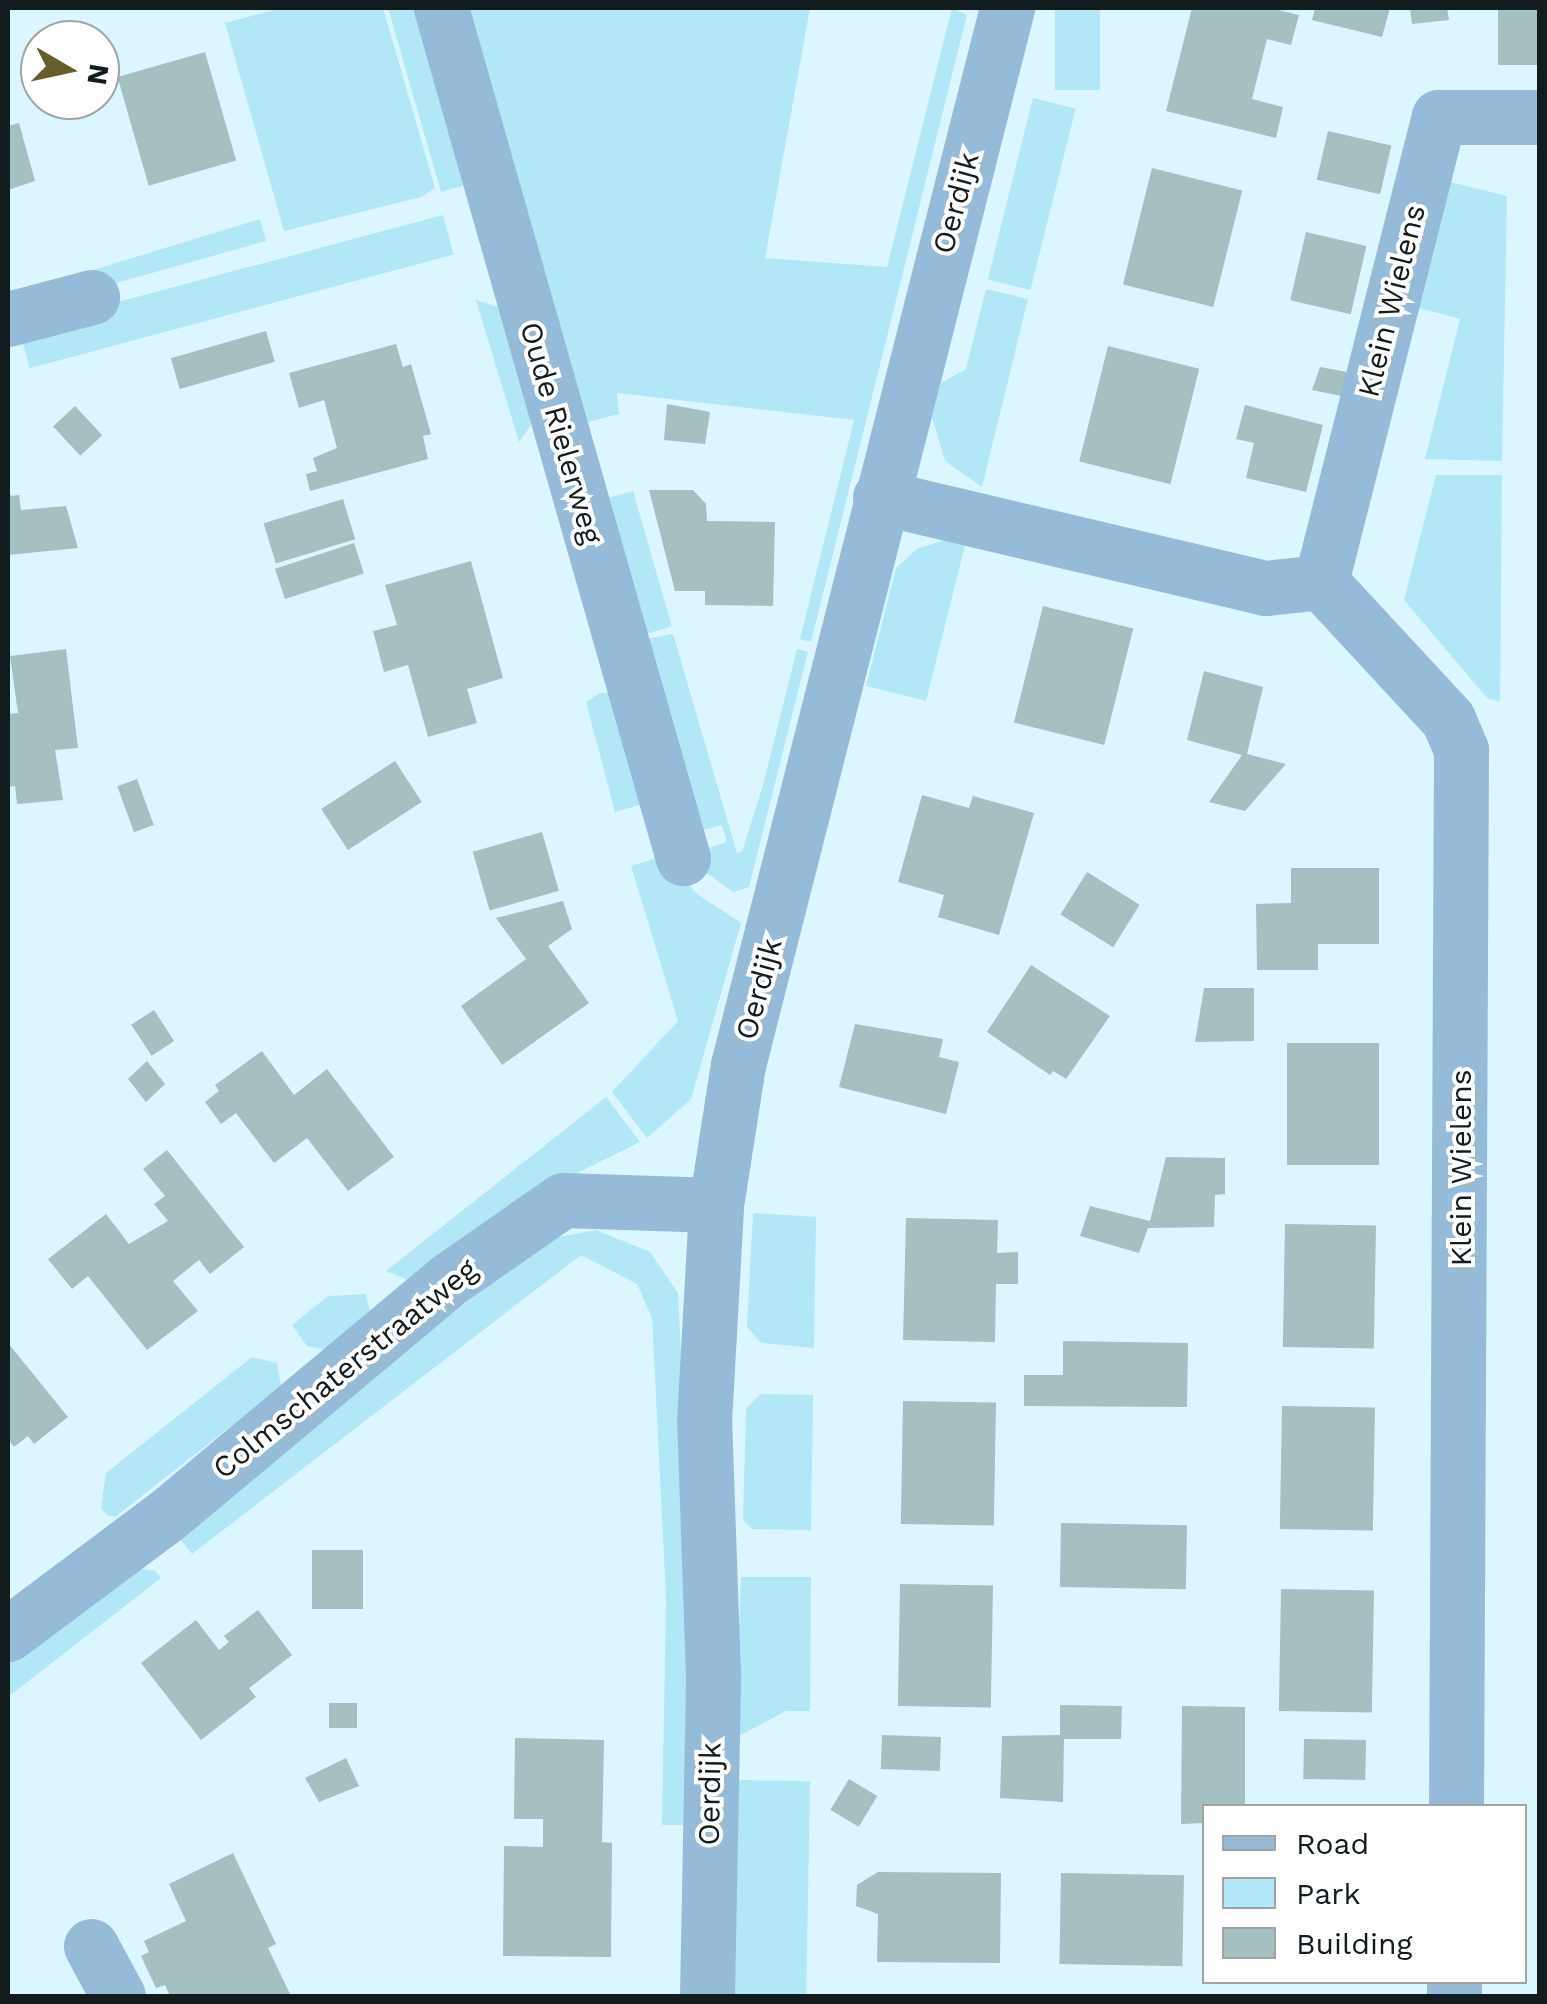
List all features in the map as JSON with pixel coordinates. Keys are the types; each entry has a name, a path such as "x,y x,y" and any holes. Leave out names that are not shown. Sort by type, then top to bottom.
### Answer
{"street":[{"name":"Oude Rielerweg","path":"441,8 683,858"},
{"name":"Oerdijk","path":"707,1996 712,1675 704,1422 716,1204 738,1065 1007,8"},
{"name":"Klein Wielens","path":"1456,1804 1461,750 1448,719 1321,582 1440,118 1540,116"},
{"path":"8,319 92,297"},
{"path":"880,497 1265,588 1321,582"},
{"name":"Colmschaterstraatweg","path":"8,1634 166,1516 451,1278 563,1200 716,1204"},
{"path":"91,1946 118,1996"}],"green space":[{"path":"282,8 383,8 435,188 421,197 284,231 225,23"},
{"path":"388,8 426,8 475,168 462,186 441,192"},
{"path":"459,8 810,8 765,258 887,267 952,8 967,15 811,642 800,639 854,420 617,393 619,414 580,424"},
{"path":"1055,8 1100,8 1100,90 1055,90"},
{"path":"1033,98 1076,109 1030,290 988,279"},
{"path":"1450,182 1507,196 1502,461 1425,459 1460,319 1419,308"},
{"path":"443,215 454,255 30,368 19,329"},
{"path":"260,219 266,241 95,289 83,273"},
{"path":"986,289 1028,299 982,487 945,461 932,417 941,383 966,369"},
{"path":"476,300 504,309 536,418 519,442"},
{"path":"1436,475 1502,475 1500,702 1487,698 1404,600"},
{"path":"633,491 672,627 641,635 602,500"},
{"path":"948,539 966,541 926,701 866,686 896,568 917,549"},
{"path":"673,634 737,853 742,852 763,785 797,649 808,652 749,887 733,892 698,867 693,853 727,842 722,825 695,832 641,640"},
{"path":"600,693 615,693 647,803 615,812 586,702"},
{"path":"663,856 697,894 741,923 691,1099 647,1138 612,1092 678,1021 631,866"},
{"path":"606,1097 640,1142 520,1201 415,1283 386,1271"},
{"path":"753,1213 816,1217 814,1348 761,1343 747,1327"},
{"path":"596,1230 650,1252 678,1293 693,1605 685,1825 662,1825 666,1599 652,1318 637,1284 581,1255 192,1554 173,1530 548,1239"},
{"path":"366,1294 371,1317 328,1350 307,1346 292,1325 328,1296"},
{"path":"252,1357 277,1363 281,1387 115,1517 107,1515 101,1508 106,1473"},
{"path":"761,1394 813,1395 811,1530 752,1529 743,1520 746,1409"},
{"path":"128,1566 155,1571 161,1578 8,1697 8,1660"},
{"path":"741,1577 811,1577 810,1711 786,1711 735,1738"},
{"path":"735,1780 810,1781 806,1996 731,1996"}],"building":[{"path":"1192,8 1270,8 1299,15 1291,45 1267,39 1252,99 1283,107 1276,138 1166,111"},
{"path":"1315,8 1390,8 1382,37 1312,20"},
{"path":"1410,8 1447,8 1449,20 1412,24"},
{"path":"1498,8 1540,8 1540,65 1498,65"},
{"path":"205,52 236,161 149,186 120,76"},
{"path":"19,123 35,181 8,190 8,126"},
{"path":"1328,131 1391,146 1380,194 1317,180"},
{"path":"1152,168 1242,190 1213,307 1123,284"},
{"path":"1306,232 1366,246 1351,314 1290,300"},
{"path":"266,331 275,362 180,389 171,358"},
{"path":"396,344 403,367 411,364 431,434 423,436 428,459 310,491 306,474 317,471 313,458 337,448 324,400 299,408 289,373"},
{"path":"1108,346 1199,369 1170,484 1079,461"},
{"path":"1320,367 1347,372 1341,396 1312,390"},
{"path":"667,404 710,412 705,444 664,440"},
{"path":"1245,405 1323,425 1306,492 1246,478 1254,443 1236,439"},
{"path":"75,406 102,435 80,456 53,426"},
{"path":"8,488 11,496 19,495 21,510 66,506 78,548 8,555"},
{"path":"649,490 693,490 706,504 707,521 775,522 773,606 705,605 705,591 675,591"},
{"path":"343,499 355,539 276,563 264,523"},
{"path":"354,543 364,573 285,599 275,569"},
{"path":"471,561 503,678 467,689 477,723 428,737 408,665 384,672 373,631 397,625 385,585"},
{"path":"1043,606 1133,628 1104,745 1014,722"},
{"path":"66,649 78,748 55,750 63,800 17,804 15,786 8,787 8,714 18,713 10,656"},
{"path":"1204,671 1263,687 1247,754 1286,764 1245,811 1209,802 1242,755 1187,740"},
{"path":"395,761 422,802 348,850 321,809"},
{"path":"137,779 154,825 134,832 117,786"},
{"path":"922,795 969,808 973,796 1034,813 999,935 938,917 944,895 898,882"},
{"path":"542,832 559,891 490,910 473,852"},
{"path":"1291,868 1379,868 1379,944 1318,944 1318,970 1257,970 1256,904 1291,903"},
{"path":"1087,872 1140,905 1113,947 1061,914"},
{"path":"563,901 572,929 548,946 589,1003 502,1065 461,1006 526,959 496,918"},
{"path":"1031,965 1110,1016 1066,1079 1053,1071 1050,1075 987,1032"},
{"path":"1204,988 1254,988 1254,1041 1195,1042"},
{"path":"154,1010 174,1041 152,1056 131,1025"},
{"path":"855,1024 943,1039 939,1057 959,1062 946,1114 839,1087"},
{"path":"1287,1043 1379,1043 1379,1165 1287,1165"},
{"path":"262,1051 294,1095 327,1069 394,1157 348,1191 307,1138 274,1163 236,1113 221,1124 205,1102 219,1091 215,1085"},
{"path":"147,1061 165,1084 146,1102 128,1079"},
{"path":"167,1150 244,1247 210,1274 199,1260 173,1281 198,1311 147,1350 88,1276 72,1289 48,1259 106,1214 129,1244 168,1221 154,1204 165,1196 143,1169"},
{"path":"1166,1157 1225,1158 1225,1194 1215,1195 1214,1227 1148,1228 1139,1253 1080,1236 1090,1206 1150,1221"},
{"path":"906,1218 998,1220 997,1253 1018,1252 1018,1284 996,1284 995,1342 903,1340"},
{"path":"1285,1224 1376,1226 1374,1349 1283,1347"},
{"path":"1063,1341 1188,1343 1187,1407 1024,1406 1024,1375 1063,1375"},
{"path":"8,1343 68,1417 34,1444 28,1436 14,1447 8,1439"},
{"path":"903,1401 996,1403 994,1526 901,1524"},
{"path":"1282,1406 1375,1408 1373,1531 1280,1529"},
{"path":"1061,1523 1187,1525 1186,1589 1060,1587"},
{"path":"312,1550 363,1550 363,1609 312,1609"},
{"path":"900,1584 993,1586 991,1708 898,1706"},
{"path":"1281,1589 1374,1591 1372,1713 1279,1711"},
{"path":"258,1610 292,1655 249,1688 256,1697 201,1740 141,1663 196,1620 219,1650 229,1642 224,1636"},
{"path":"329,1703 357,1703 357,1728 329,1728"},
{"path":"1060,1705 1122,1706 1121,1739 1064,1739 1063,1802 1000,1798 1002,1736 1060,1735"},
{"path":"1182,1706 1245,1707 1245,1804 1202,1804 1202,1823 1181,1824"},
{"path":"882,1735 941,1737 940,1771 881,1769"},
{"path":"515,1738 604,1740 602,1842 612,1843 611,1957 503,1956 504,1846 543,1847 543,1819 514,1819"},
{"path":"1304,1739 1366,1740 1365,1780 1303,1779"},
{"path":"346,1758 359,1786 319,1802 305,1778"},
{"path":"849,1779 877,1796 859,1827 830,1810"},
{"path":"233,1853 276,1944 268,1948 291,1996 170,1996 165,1985 156,1988 141,1956 149,1952 144,1941 186,1921 169,1884"},
{"path":"878,1872 1001,1873 1000,1963 877,1962 878,1914 856,1906 857,1885"},
{"path":"1061,1873 1184,1875 1182,1966 1059,1964"}]}
